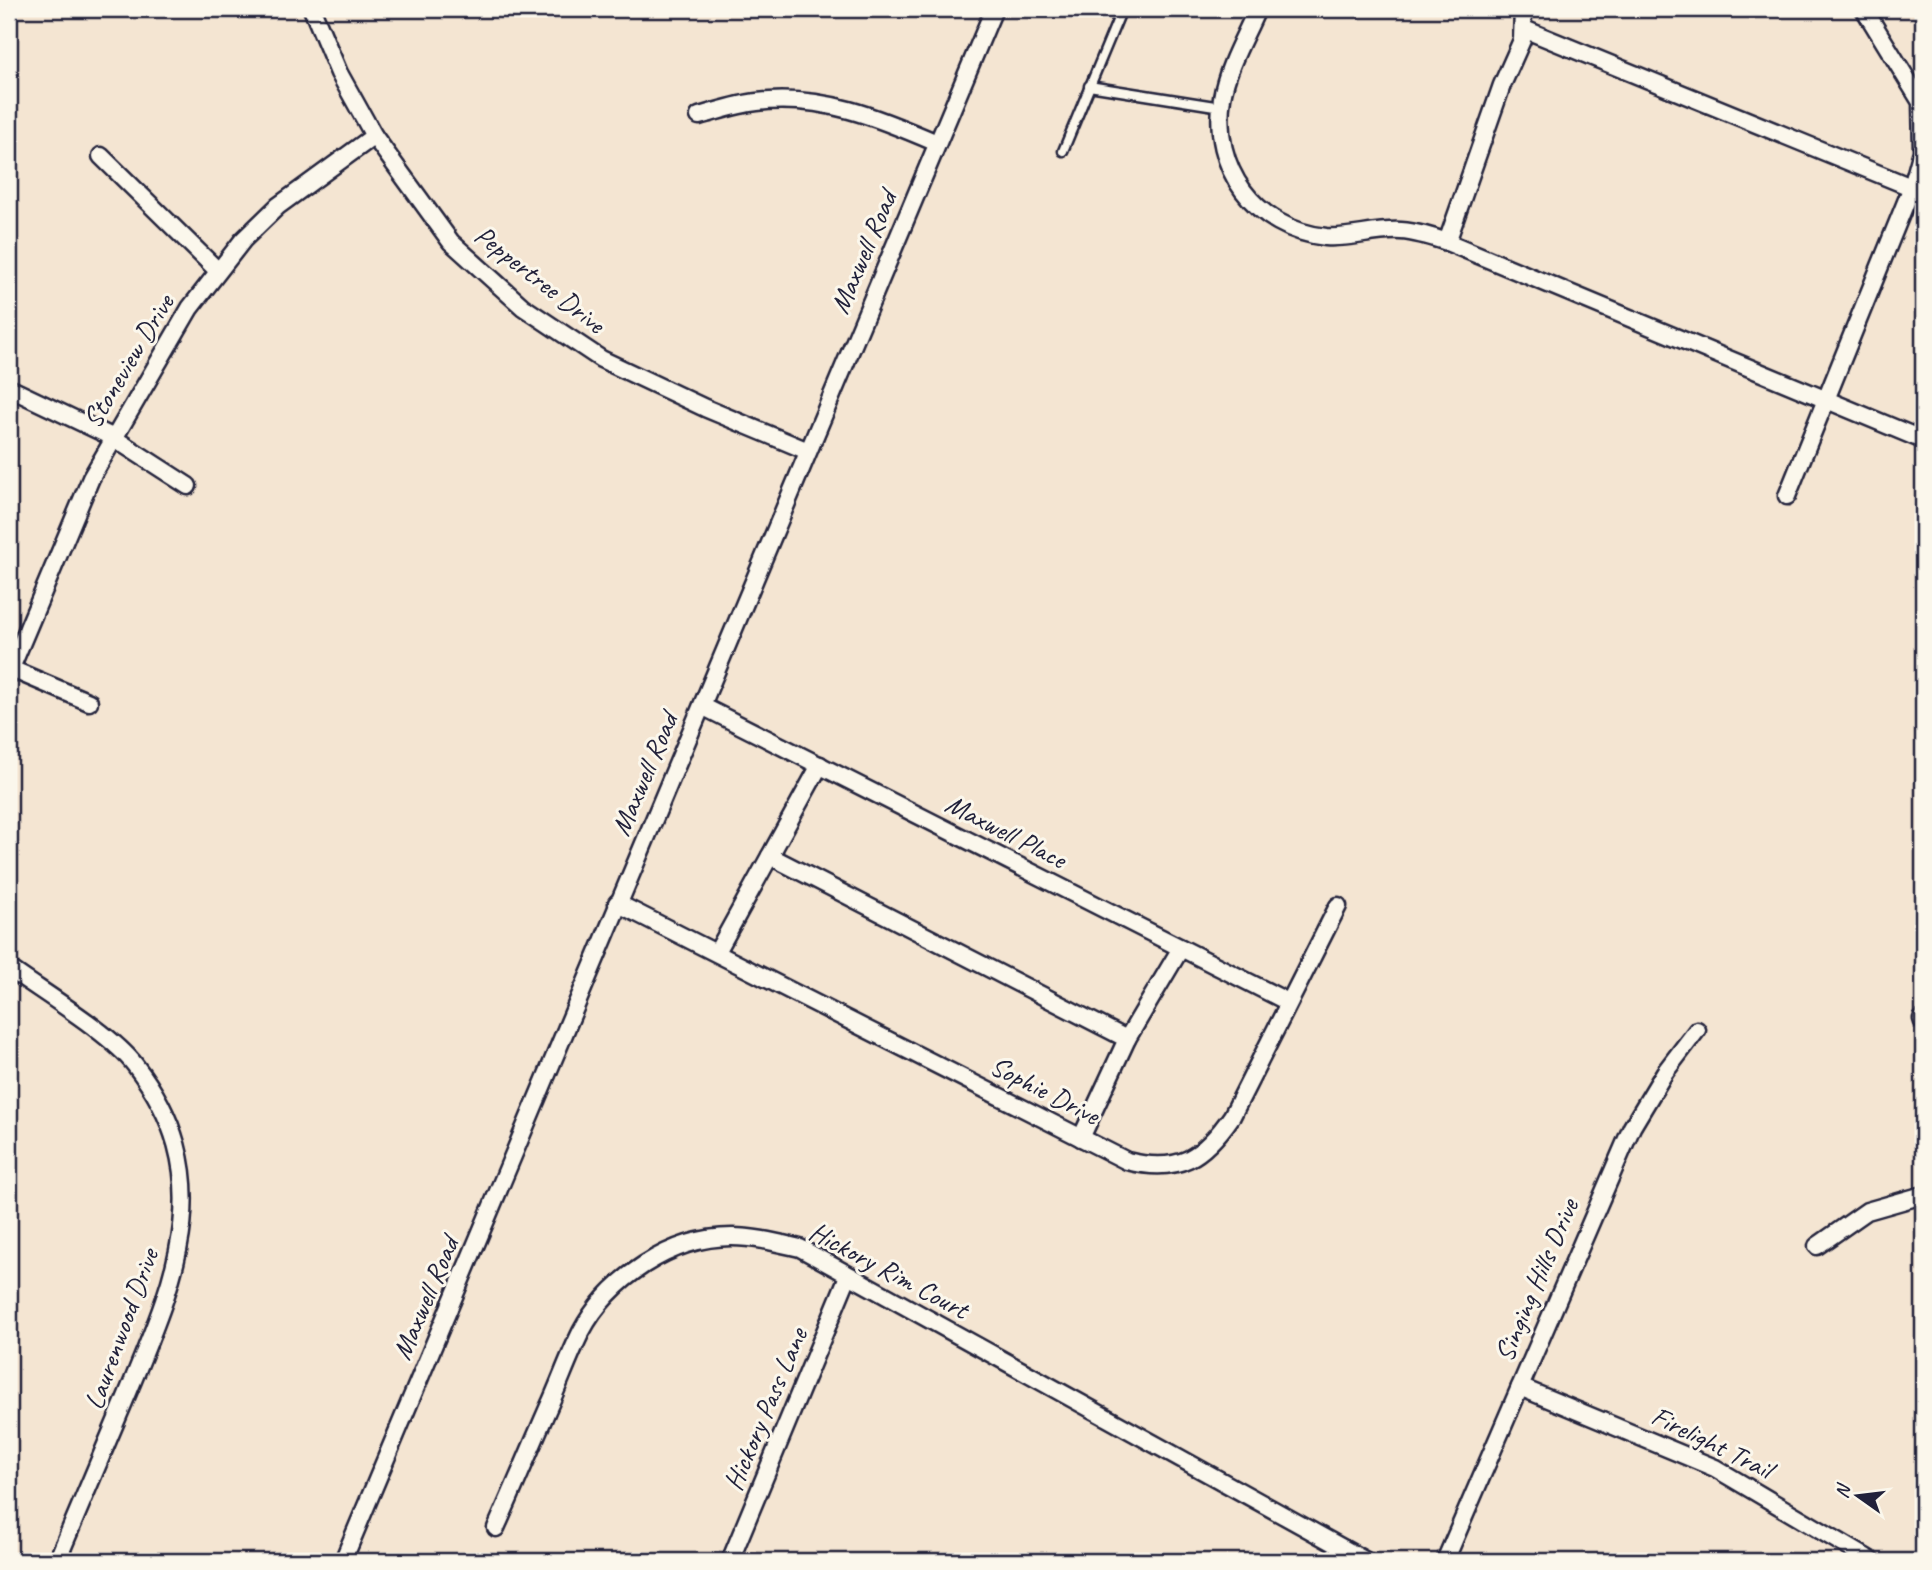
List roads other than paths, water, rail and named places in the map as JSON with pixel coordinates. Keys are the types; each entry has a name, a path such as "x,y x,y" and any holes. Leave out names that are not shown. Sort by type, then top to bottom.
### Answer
{"street":[{"name":"Peppertree Drive","path":"312,9 339,72 374,136 451,242 523,307 601,359 705,408 808,451"},
{"name":"Maxwell Road","path":"344,1561 617,903 994,9"},
{"path":"1257,9 1226,80 1219,121 1226,160 1257,210 1286,226 1327,237 1399,231 1447,242 1923,440"},
{"path":"1447,242 1524,29 1523,9"},
{"path":"1787,496 1918,190 1922,151 1921,102 1864,9"},
{"path":"1524,29 1918,190"},
{"path":"699,116 757,102 817,102 868,114 937,143"},
{"name":"Stoneview Drive","path":"9,670 91,478 112,437 190,308 217,270 278,206 374,136"},
{"path":"101,156 217,270"},
{"path":"9,388 112,437 188,486"},
{"path":"9,670 89,702"},
{"name":"Maxwell Place","path":"702,706 1288,1003"},
{"path":"718,952 820,765"},
{"path":"770,856 1127,1039"},
{"name":"Sophie Drive","path":"617,903 1127,1161 1150,1167 1176,1164 1194,1157 1213,1143 1232,1116 1338,906"},
{"path":"1081,1138 1127,1039 1181,948"},
{"name":"Laurenwood Drive","path":"9,968 134,1063 159,1101 177,1140 183,1182 185,1218 177,1264 169,1289 57,1561"},
{"name":"Singing Hills Drive","path":"1445,1561 1632,1126 1665,1072 1697,1030"},
{"path":"1817,1246 1867,1211 1923,1195"},
{"name":"Hickory Rim Court","path":"496,1528 581,1332 603,1299 629,1275 662,1255 698,1241 731,1237 770,1240 800,1248 1366,1561"},
{"name":"Hickory Pass Lane","path":"730,1561 848,1276"},
{"name":"Firelight Trail","path":"1520,1387 1652,1439 1715,1468 1872,1561"}],"lane":[{"path":"1063,152 1122,9"},
{"path":"1089,86 1221,107"}]}
